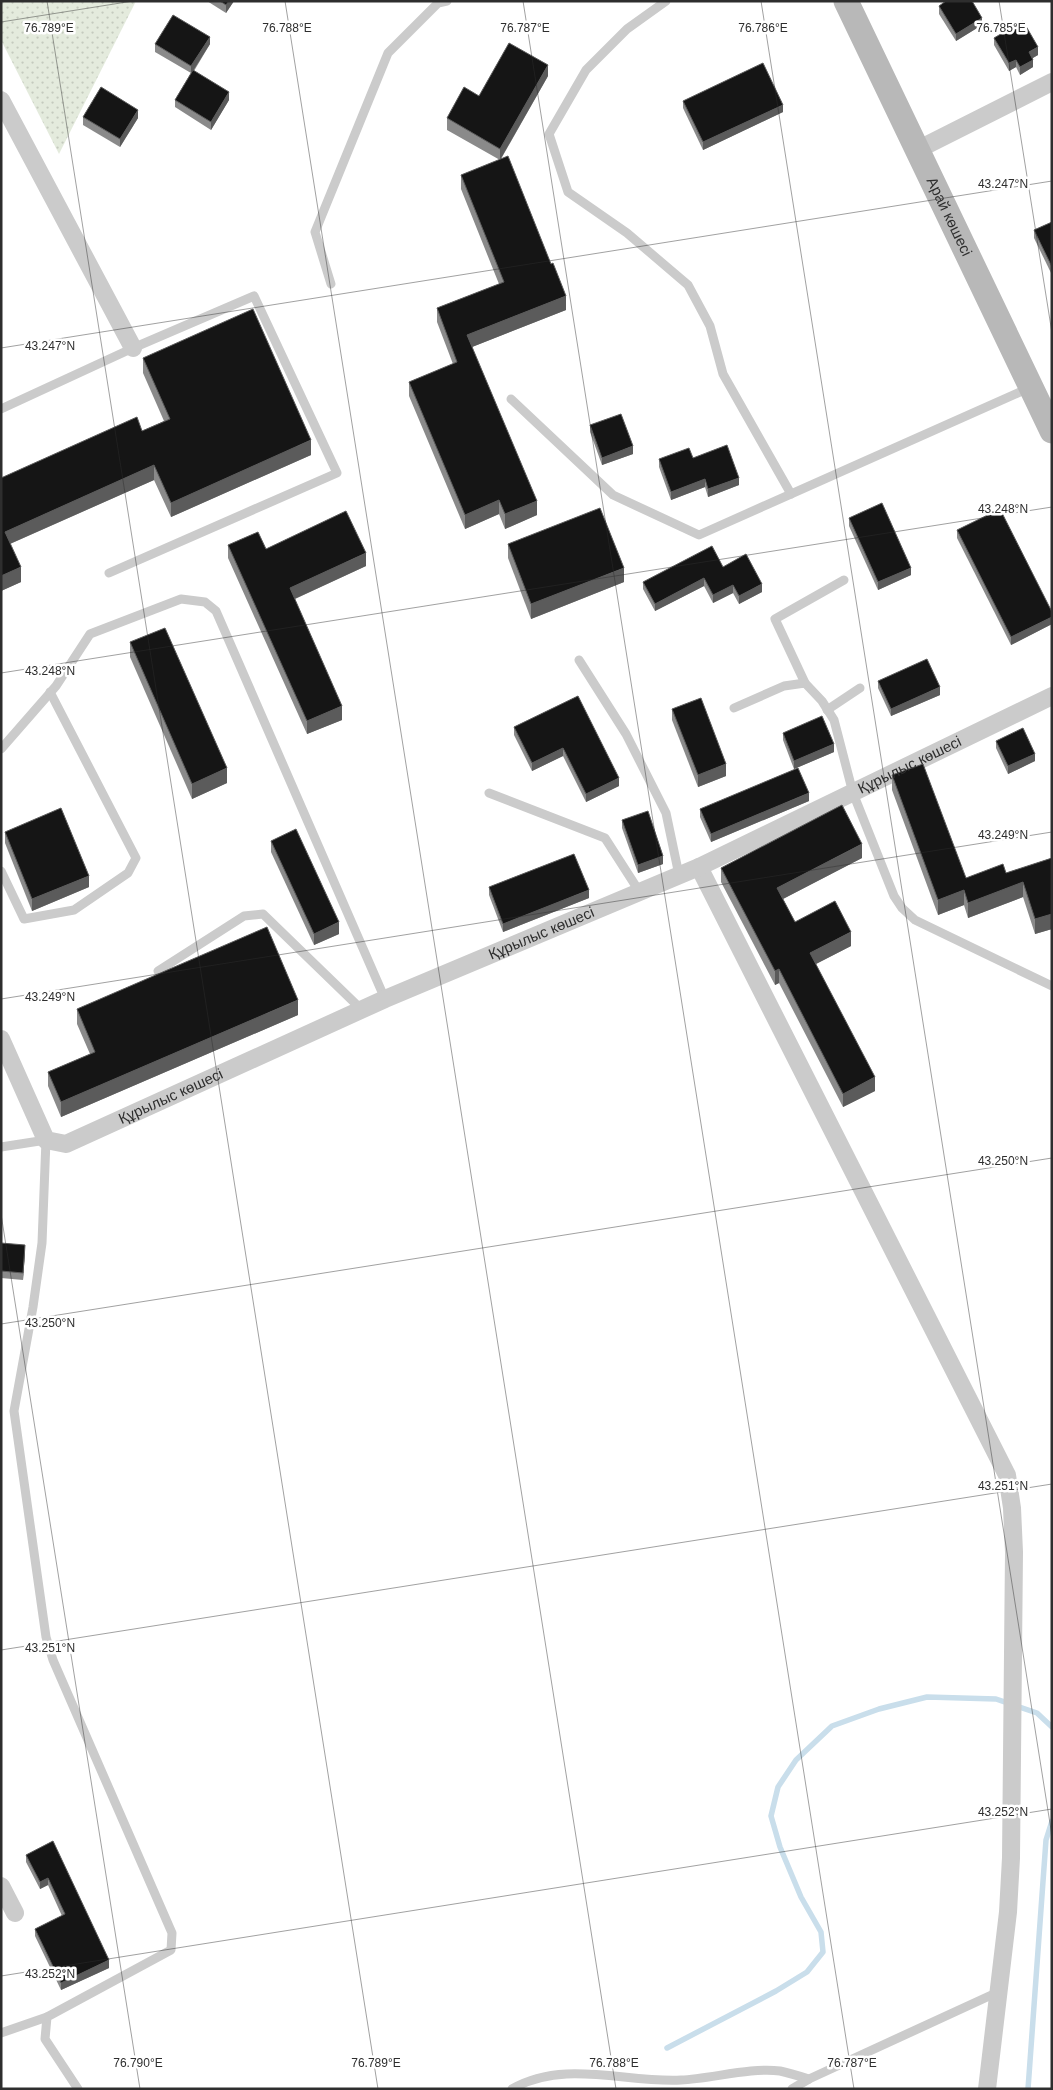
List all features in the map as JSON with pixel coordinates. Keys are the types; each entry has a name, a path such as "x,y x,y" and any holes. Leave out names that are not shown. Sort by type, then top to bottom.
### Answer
{"main road":[{"name":"Арай көшесі","path":"846,1 1050,422"}],"street":[{"path":"917,150 1052,82"},
{"path":"1,100 133,348"},
{"name":"Құрылыс көшесі","path":"46,1140 66,1144 361,1009 699,867 1052,696"},
{"path":"699,867 1007,1475 1012,1508 1014,1552 1011,1858 1008,1912 987,2089"},
{"path":"1,1039 46,1140"},
{"path":"1,1886 15,1913"}],"lane":[{"path":"331,284 315,232 388,53 438,3 447,1"},
{"path":"666,1 628,29 586,70 549,134 568,192 627,233 688,285 710,326 723,374 791,494"},
{"path":"1,409 133,348 254,296 337,473 109,572"},
{"path":"511,399 613,495 699,535 1031,386"},
{"path":"844,580 775,619 805,683 834,720 853,793 894,896 902,908 915,920 1052,986"},
{"path":"1,749 50,692 90,634 181,599 205,602 216,612 385,999"},
{"path":"579,660 626,734 666,813 679,875"},
{"path":"734,708 784,686 805,683"},
{"path":"827,710 860,688"},
{"path":"1,871 24,919 74,910 128,873 136,858 50,692"},
{"path":"489,793 605,838 639,891"},
{"path":"158,971 244,916 263,914 361,1009"},
{"path":"1,1147 46,1140 42,1243 33,1307 14,1411 46,1637 53,1660 172,1932 171,1950 47,2017 1,2033"},
{"path":"792,2089 809,2079 998,1992"},
{"path":"47,2017 45,2039 78,2089"},
{"path":"512,2089 554,2074 580,2073 624,2078 680,2080 746,2072 778,2071 809,2079"}],"shaded area":[{"path":"1,1 136,1 59,154 1,40"}],"building":[{"path":"220,1 229,1 226,5"},
{"path":"946,1 972,1 982,18 956,34 939,6"},
{"path":"173,15 210,37 191,66 155,44"},
{"path":"1023,21 1038,47 1029,52 1033,60 1020,67 1016,60 1009,63 994,38"},
{"path":"509,43 548,65 500,149 447,118 464,87 479,96"},
{"path":"763,63 783,105 703,142 683,101"},
{"path":"193,70 229,92 211,122 175,100"},
{"path":"101,87 138,110 120,139 83,117"},
{"path":"508,156 551,264 553,263 566,296 467,335 537,501 505,514 499,500 465,515 409,382 457,362 437,308 504,282 461,175"},
{"path":"1052,222 1052,267 1034,230"},
{"path":"253,309 311,440 171,503 154,465 5,532 21,567 1,576 1,478 137,417 142,431 170,419 143,358"},
{"path":"621,414 633,446 602,458 590,425"},
{"path":"727,445 739,478 708,489 705,479 671,492 659,459 689,448 693,458"},
{"path":"882,503 911,568 878,582 849,518"},
{"path":"600,508 624,568 531,604 508,544"},
{"path":"1000,509 1052,612 1052,617 1011,637 957,530"},
{"path":"346,511 366,553 290,588 342,706 307,721 228,545 258,532 266,549"},
{"path":"712,546 723,567 746,554 762,584 739,596 733,585 713,595 704,578 655,604 643,582"},
{"path":"165,628 227,768 192,784 130,642"},
{"path":"927,659 940,687 891,709 878,681"},
{"path":"578,696 619,778 586,794 563,748 532,763 514,727"},
{"path":"701,698 726,764 698,775 672,709"},
{"path":"822,716 834,744 794,761 783,733"},
{"path":"1023,728 1035,754 1008,766 996,741"},
{"path":"923,764 966,878 1003,864 1006,873 1052,858 1052,914 1035,919 1023,882 968,903 964,890 938,900 892,775"},
{"path":"798,768 809,793 711,834 700,809"},
{"path":"842,805 862,844 777,888 795,922 835,901 851,932 810,953 875,1077 843,1094 779,969 775,971 721,868"},
{"path":"61,808 89,876 32,899 5,832"},
{"path":"648,811 663,856 638,865 622,820"},
{"path":"296,829 339,922 314,934 271,841"},
{"path":"574,854 589,890 503,924 489,887"},
{"path":"267,927 298,1000 61,1102 48,1072 95,1052 77,1009"},
{"path":"1,1243 25,1245 23,1273 1,1271"},
{"path":"53,1841 109,1960 61,1983 35,1929 65,1914 48,1878 40,1882 26,1855"}],"waterway":[{"path":"667,2048 776,1991 807,1972 823,1952 821,1932 801,1897 780,1847 771,1816 778,1787 796,1760 832,1726 879,1709 927,1697 996,1699 1037,1713 1052,1727"},
{"path":"1028,2089 1046,1840 1052,1821"}]}
